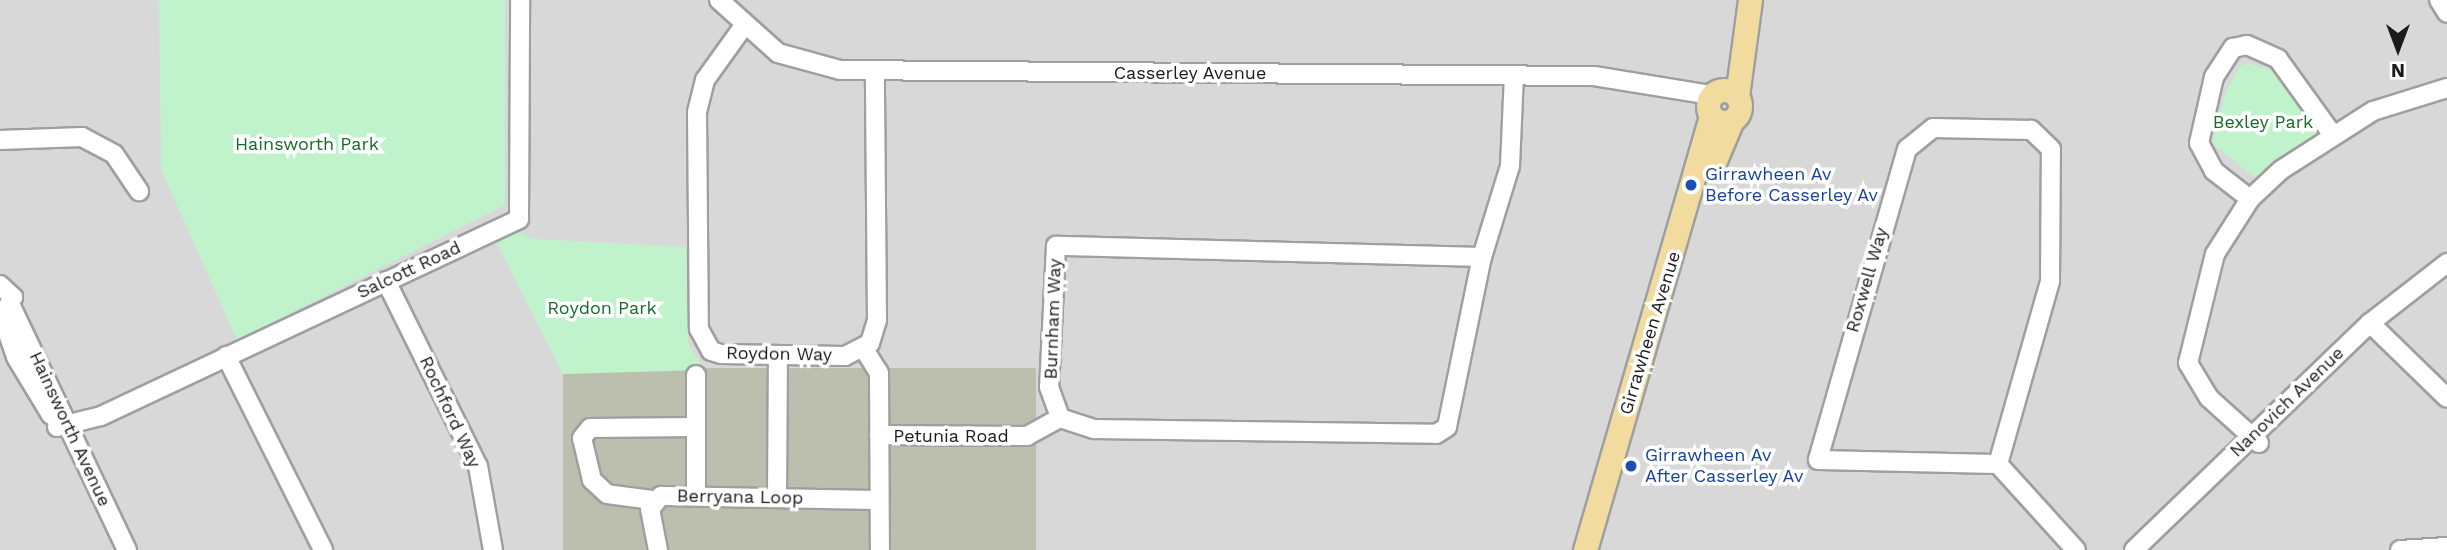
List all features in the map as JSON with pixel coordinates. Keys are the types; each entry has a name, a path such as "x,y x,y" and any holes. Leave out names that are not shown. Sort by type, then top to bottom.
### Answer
{"main road":[{"name":"Girrawheen Avenue","path":"1585,550 1716,107 1731,51 1738,0"},
{"path":"1716,107 1725,89 1737,96 1750,0"},
{"name":"Girrawheen Avenue","path":"1601,550 1712,167 1716,107"}],"street":[{"name":"Salcott Road","path":"65,431 519,219 520,0"},
{"name":"Casserley Avenue","path":"719,0 743,26 795,61 874,71 1616,78 1683,95 1716,107"},
{"path":"2439,0 2447,13"},
{"name":"Roydon Way","path":"743,26 699,94 699,329 711,351 721,354 845,356 864,349"},
{"path":"2250,199 2214,171 2199,143 2214,77 2233,48 2247,45 2278,59 2332,134"},
{"path":"874,71 877,320 864,349 879,373 880,550"},
{"path":"1060,418 1094,429 1436,434 1447,427 1482,257 1510,166 1514,76"},
{"path":"2255,440 2209,398 2188,363 2215,254 2250,199 2332,134 2373,111 2447,88"},
{"name":"Roxwell Way","path":"1933,128 2031,130 2051,149 2050,281 1998,464 1818,460 1907,149 1933,128"},
{"path":"0,140 82,137 114,154 139,191"},
{"name":"Burnham Way","path":"1060,418 1049,387 1056,246 1482,257"},
{"name":"Nanovich Avenue","path":"2134,550 2374,327 2447,263"},
{"name":"Nanovich Avenue","path":"2374,327 2447,276"},
{"name":"Rochford Way","path":"386,281 478,466 494,550"},
{"name":"Hainsworth Avenue","path":"0,285 11,292 5,313 11,348 65,431 127,550"},
{"path":"2374,327 2447,398"},
{"path":"226,356 323,550"},
{"path":"777,495 778,356"},
{"path":"696,375 696,492"},
{"name":"Petunia Road","path":"879,435 1027,436 1060,418"},
{"path":"652,500 607,494 592,480 582,438 590,428 696,427"},
{"name":"Hainsworth Avenue","path":"65,431 116,550"},
{"name":"Nanovich Avenue","path":"2148,550 2255,440"},
{"path":"1998,464 2077,550"},
{"name":"Berryana Loop","path":"658,550 652,500 696,492 879,500"},
{"path":"2400,550 2447,547"}],"shaded area":[{"path":"0,0 2447,0 2447,550 0,550"},
{"path":"563,368 1036,368 1036,550 563,550"}],"green space":[{"name":"Hainsworth Park","path":"159,0 505,0 505,205 237,340 161,169"},
{"name":"Bexley Park","path":"2249,63 2282,74 2322,133 2258,180 2212,143 2226,92 2240,66"},
{"name":"Roydon Park","path":"514,231 534,239 686,247 688,343 704,370 563,374 496,242"}],"place":[{"name":"Girrawheen Av Before Casserley Av","path":"1691,185"},
{"name":"Girrawheen Av After Casserley Av","path":"1631,466"}]}
